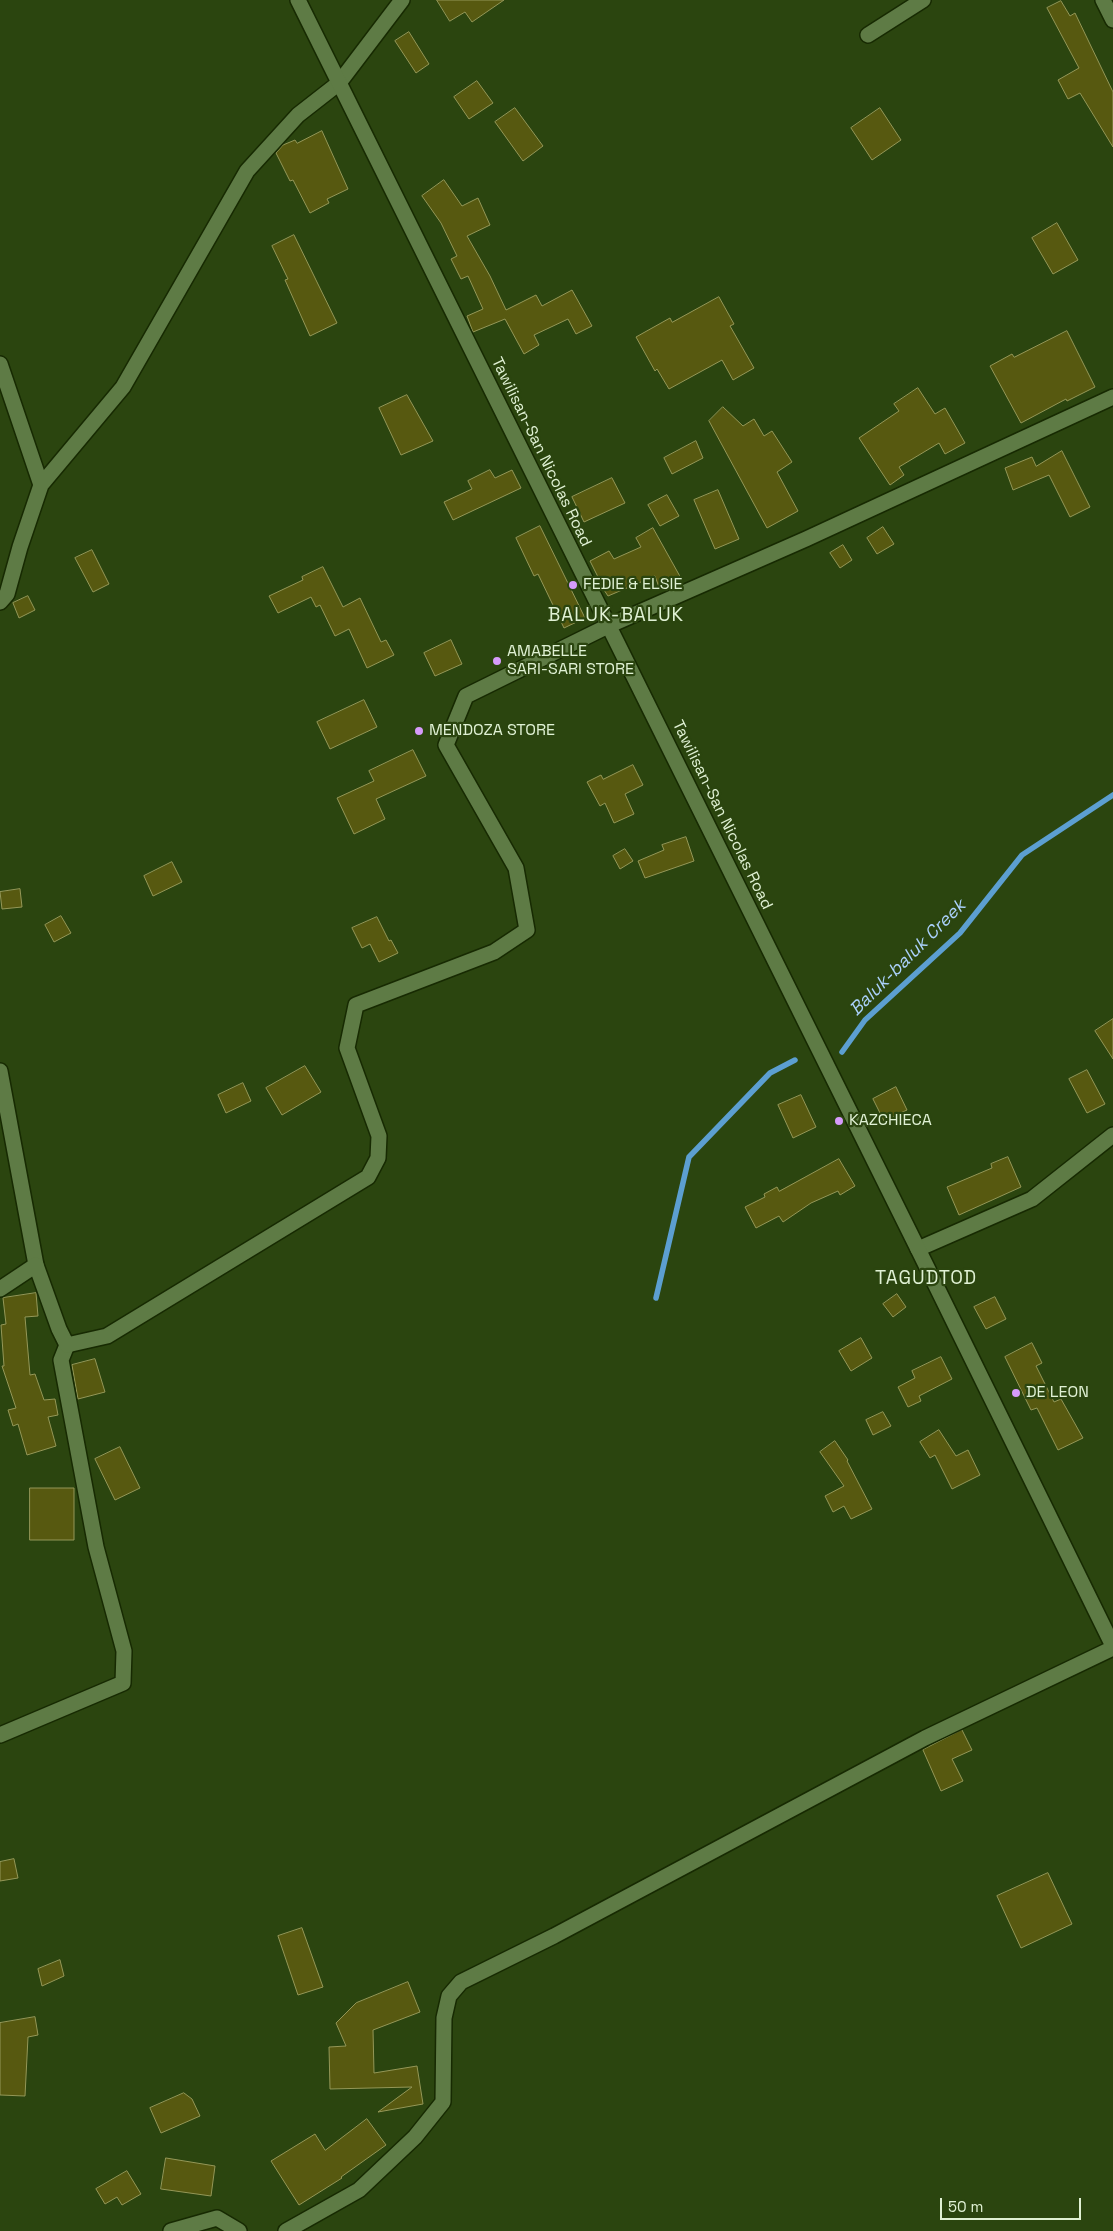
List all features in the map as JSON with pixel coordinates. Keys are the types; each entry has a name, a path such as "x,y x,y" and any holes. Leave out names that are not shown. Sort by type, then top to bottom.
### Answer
{"street":[{"name":"Tawilisan-San Nicolas Road","path":"298,0 1113,1647"},
{"path":"0,602 7,594 20,547 41,485 123,387 246,171 298,115 339,83 402,0"},
{"path":"868,36 923,0"},
{"path":"1103,0 1113,20"},
{"path":"0,364 41,485"},
{"path":"67,1345 107,1336 368,1177 378,1158 379,1136 347,1048 356,1005 494,952 527,930 516,868 446,745 466,696 608,626 806,540 1113,397"},
{"path":"0,1071 36,1265 59,1329 67,1345 61,1360 96,1547 124,1651 123,1683 0,1735"},
{"path":"918,1250 1032,1199 1113,1135"},
{"path":"0,1289 36,1265"},
{"path":"286,2231 359,2190 415,2137 443,2102 444,2018 449,1996 461,1982 554,1936 925,1738 1113,1647"},
{"path":"171,2231 217,2218 239,2231"}],"building":[{"path":"437,0 504,0 472,22 465,12 450,21"},
{"path":"1061,1 1070,16 1075,13 1113,92 1113,147 1080,93 1068,99 1058,80 1079,68 1047,8"},
{"path":"409,32 429,64 416,73 395,41"},
{"path":"477,81 493,103 469,119 454,97"},
{"path":"515,108 543,146 523,161 495,122"},
{"path":"880,108 901,140 872,160 851,128"},
{"path":"322,131 348,189 327,199 329,203 310,213 293,180 290,181 276,153 283,145 295,140 297,143"},
{"path":"444,180 462,206 478,198 490,225 467,236 490,276 506,310 536,295 542,306 572,290 592,326 576,334 568,319 534,335 539,345 524,354 505,319 473,332 467,316 483,309 468,276 461,279 451,259 457,256 441,223 422,196"},
{"path":"1057,223 1078,260 1053,274 1032,238"},
{"path":"294,235 337,323 310,336 285,280 288,279 272,246"},
{"path":"719,297 734,324 730,326 754,368 733,380 722,360 669,389 657,369 655,371 636,337 670,318 672,322"},
{"path":"1067,331 1095,387 1067,401 1066,399 1021,423 990,366 1012,354 1014,357"},
{"path":"918,388 935,414 945,408 965,443 945,454 939,443 899,467 904,475 890,485 859,438 899,411 894,404"},
{"path":"407,395 433,441 401,455 379,408"},
{"path":"723,407 743,426 754,419 764,436 772,431 792,462 777,472 798,511 767,528 709,421"},
{"path":"696,441 703,458 672,474 664,458"},
{"path":"1062,451 1090,507 1070,517 1049,475 1013,490 1005,468 1032,457 1036,466"},
{"path":"490,470 495,478 512,470 521,488 453,520 444,502 472,489 468,481"},
{"path":"612,478 625,503 584,522 572,497"},
{"path":"718,490 739,539 715,549 694,500"},
{"path":"667,495 679,516 660,526 648,505"},
{"path":"540,526 585,618 564,628 538,574 534,576 516,538"},
{"path":"883,527 894,544 877,554 867,538"},
{"path":"653,528 682,580 660,590 655,576 608,596 600,584 590,561 609,551 614,559 641,547 636,538"},
{"path":"843,545 852,560 840,568 830,553"},
{"path":"92,550 109,584 93,592 75,558"},
{"path":"323,567 343,607 360,598 381,642 386,640 394,655 367,668 349,629 335,636 320,605 316,607 311,597 278,613 269,596 303,580 302,577"},
{"path":"28,596 35,610 19,618 13,603"},
{"path":"451,640 462,664 435,676 424,653"},
{"path":"364,700 377,727 330,749 317,722"},
{"path":"413,750 426,776 376,799 385,819 354,834 337,798 374,781 369,771"},
{"path":"633,765 643,785 625,794 634,814 614,823 605,803 600,806 587,782 601,775 603,779"},
{"path":"686,837 694,861 645,878 638,861 664,850 662,845"},
{"path":"625,849 633,861 620,869 613,856"},
{"path":"172,862 182,882 153,896 144,876"},
{"path":"20,889 22,907 2,909 0,892"},
{"path":"61,916 71,933 54,942 45,925"},
{"path":"377,917 389,941 391,940 398,953 379,962 370,944 362,948 352,928"},
{"path":"1113,1019 1113,1059 1095,1031"},
{"path":"305,1066 321,1092 282,1115 266,1088"},
{"path":"1087,1070 1105,1104 1087,1113 1069,1079"},
{"path":"243,1083 251,1101 226,1113 218,1095"},
{"path":"896,1087 907,1110 884,1121 873,1099"},
{"path":"801,1095 816,1127 793,1138 778,1105"},
{"path":"1008,1157 1021,1187 959,1215 947,1187 992,1168 991,1164"},
{"path":"839,1159 855,1186 840,1195 838,1191 811,1203 783,1222 779,1216 756,1228 745,1207 765,1197 764,1194 777,1187 779,1191"},
{"path":"36,1293 38,1316 25,1317 30,1375 35,1374 44,1400 55,1399 58,1415 48,1417 56,1446 27,1455 18,1424 13,1426 8,1410 16,1408 2,1366 4,1366 1,1325 6,1324 3,1298"},
{"path":"897,1294 906,1307 893,1317 883,1304"},
{"path":"995,1297 1006,1319 986,1329 974,1307"},
{"path":"861,1338 872,1358 851,1371 839,1351"},
{"path":"1032,1343 1042,1363 1036,1366 1054,1402 1061,1399 1083,1438 1058,1450 1037,1408 1031,1410 1005,1357"},
{"path":"941,1357 952,1379 919,1396 921,1401 908,1407 898,1387 915,1378 912,1371"},
{"path":"95,1359 105,1392 78,1399 72,1365"},
{"path":"883,1412 891,1426 873,1435 866,1420"},
{"path":"939,1430 956,1456 968,1450 980,1475 952,1489 935,1455 930,1458 920,1442"},
{"path":"835,1441 848,1460 872,1509 851,1519 844,1506 833,1512 825,1496 844,1486 820,1452"},
{"path":"120,1447 140,1488 115,1500 95,1459"},
{"path":"30,1488 74,1488 74,1540 30,1540"},
{"path":"962,1730 972,1750 952,1759 963,1781 941,1791 923,1750"},
{"path":"14,1859 18,1878 0,1881 0,1862"},
{"path":"1048,1873 1072,1924 1021,1948 997,1896"},
{"path":"302,1928 323,1987 298,1995 278,1936"},
{"path":"60,1960 64,1976 42,1986 38,1969"},
{"path":"408,1982 420,2012 373,2030 374,2073 417,2066 423,2104 378,2112 412,2087 330,2089 329,2047 346,2046 336,2023 356,2003"},
{"path":"35,2017 38,2035 28,2037 25,2096 0,2095 0,2023"},
{"path":"184,2093 192,2099 200,2116 161,2133 150,2108"},
{"path":"367,2119 386,2145 342,2178 299,2205 271,2161 315,2134 325,2150"},
{"path":"166,2158 215,2166 211,2196 161,2189"},
{"path":"127,2171 141,2194 122,2205 117,2197 105,2204 96,2189"}],"waterway":[{"name":"Baluk-baluk Creek","path":"842,1052 865,1020 960,933 1022,855 1113,795"},
{"name":"Baluk-baluk Creek","path":"656,1298 689,1157 770,1073 795,1060"}],"place":[{"name":"FEDIE & ELSIE","path":"573,585"},
{"name":"AMABELLE SARI-SARI STORE","path":"497,661"},
{"name":"MENDOZA STORE","path":"419,731"},
{"name":"KAZCHIECA","path":"839,1121"},
{"name":"DE LEON","path":"1016,1393"}],"district":[{"name":"BALUK-BALUK","path":"616,616"},
{"name":"TAGUDTOD","path":"926,1279"}]}
